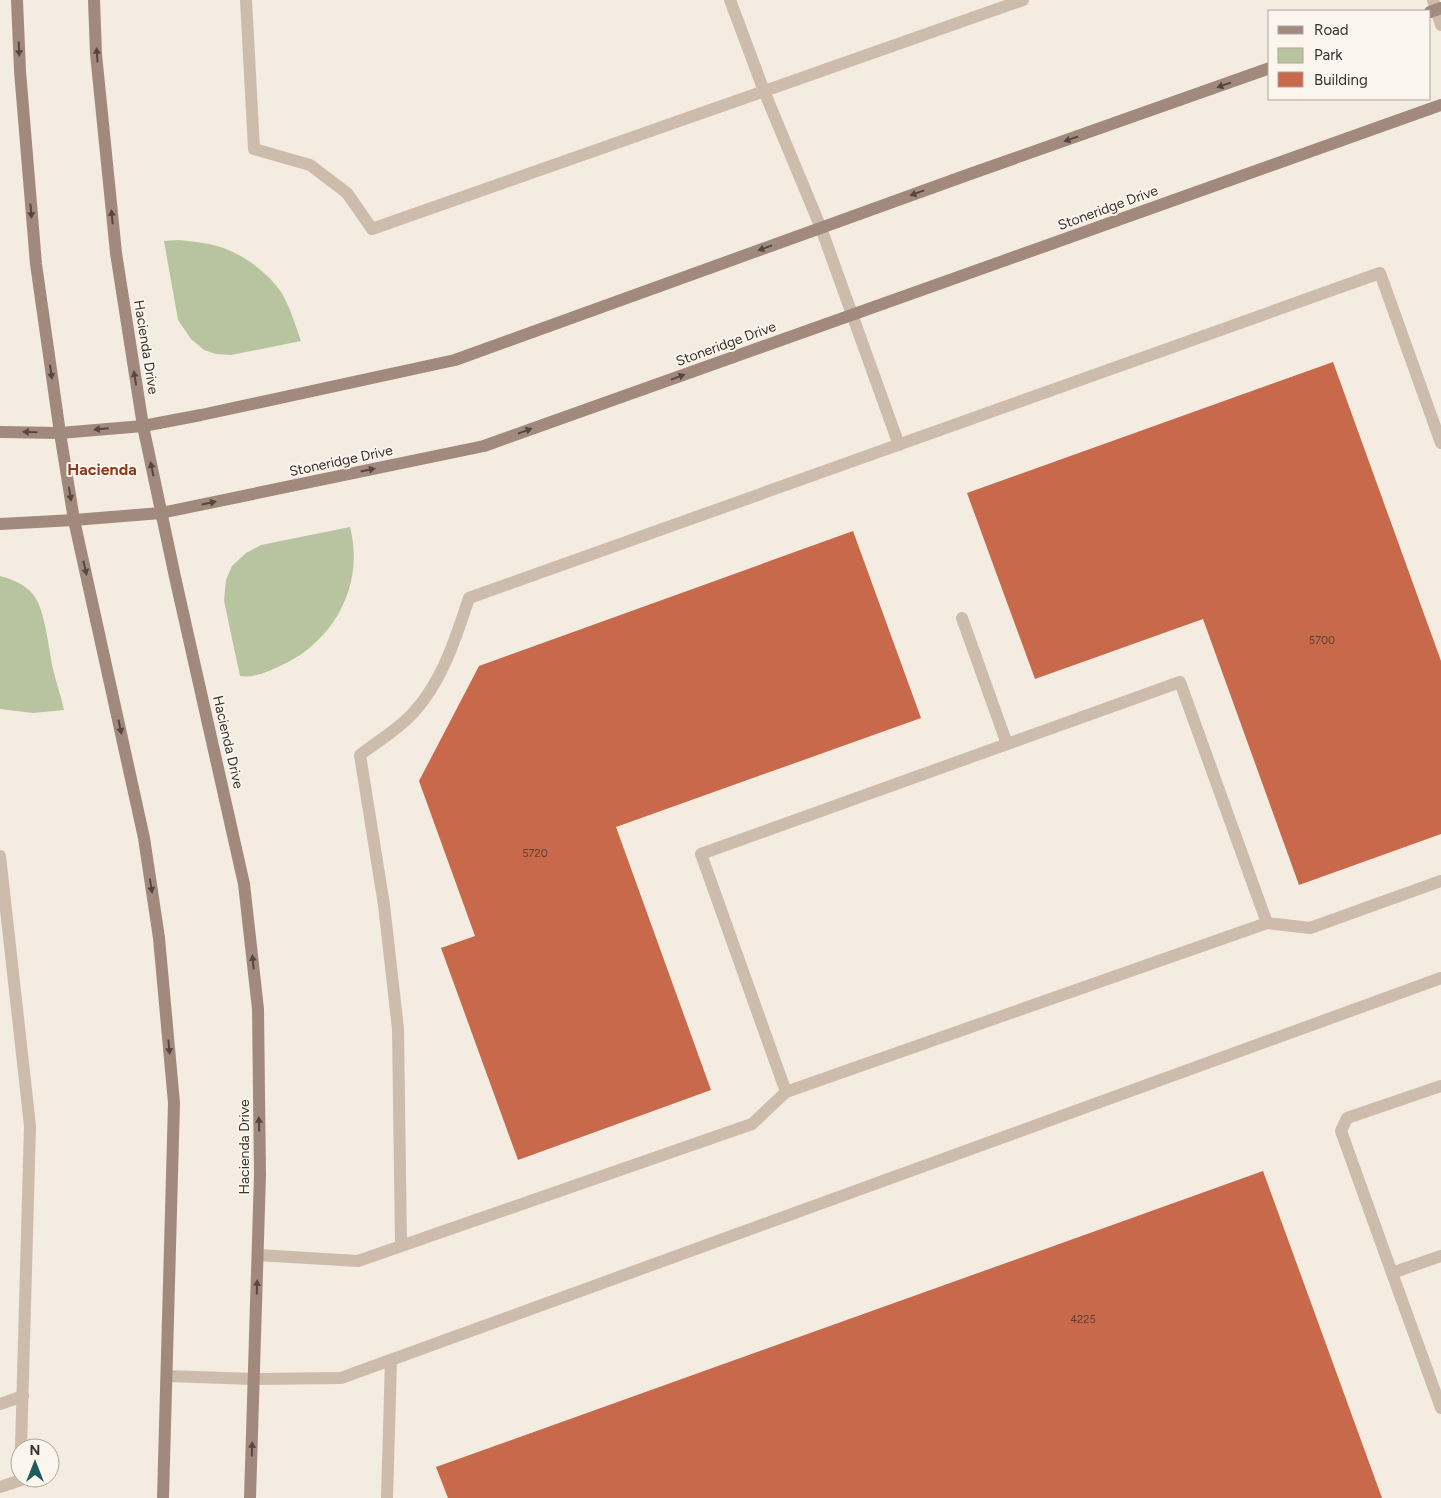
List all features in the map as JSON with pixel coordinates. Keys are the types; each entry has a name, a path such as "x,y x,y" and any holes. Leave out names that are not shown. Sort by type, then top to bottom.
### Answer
{"main road":[{"path":"17,0 20,71 36,264 60,433 74,520 144,838 159,938 174,1103 163,1498"},
{"name":"Hacienda Drive","path":"94,0 96,54 116,253 143,426 244,884 258,1009 260,1175 250,1498"},
{"path":"0,432 60,433 143,426 455,360 1268,69"},
{"name":"Stoneridge Drive","path":"0,524 161,513 484,446 1441,105"}],"street":[{"path":"246,0 254,149 310,165 346,193 372,229 1023,0"},
{"path":"730,0 764,91 821,228 899,445"},
{"path":"1435,7 1441,25"},
{"path":"401,1246 398,1029 384,905 360,755 394,730 414,711 438,679 456,638 469,598 1380,274 1441,443"},
{"path":"962,618 1006,744"},
{"path":"786,1092 701,854 1180,682 1267,923"},
{"path":"0,856 30,1126 21,1438"},
{"path":"258,1255 358,1261 752,1124 786,1092 1267,923 1310,928 1441,882"},
{"path":"167,1376 254,1379 341,1378 1441,978"},
{"path":"1441,1086 1347,1118 1340,1131 1441,1408"},
{"path":"1392,1273 1441,1256"},
{"path":"387,1498 391,1360"},
{"path":"0,1404 23,1396"}],"green space":[{"path":"178,240 229,250 258,268 284,297 301,341 231,355 216,354 204,350 191,339 178,320 164,241"},
{"path":"350,527 354,549 353,570 349,590 341,609 330,627 299,656 265,672 240,676 224,601 226,580 232,566 246,553 261,545"},
{"path":"0,576 24,586 32,593 38,603 44,621 53,669 64,710 33,713 0,709"}],"building":[{"path":"1333,362 1441,661 1441,834 1299,885 1203,619 1035,679 967,493"},
{"path":"853,531 921,718 616,827 711,1090 518,1160 441,948 475,936 419,781 479,666"},
{"path":"1263,1171 1382,1498 448,1498 436,1467"}],"district":[{"name":"Hacienda","path":"102,469"}]}
